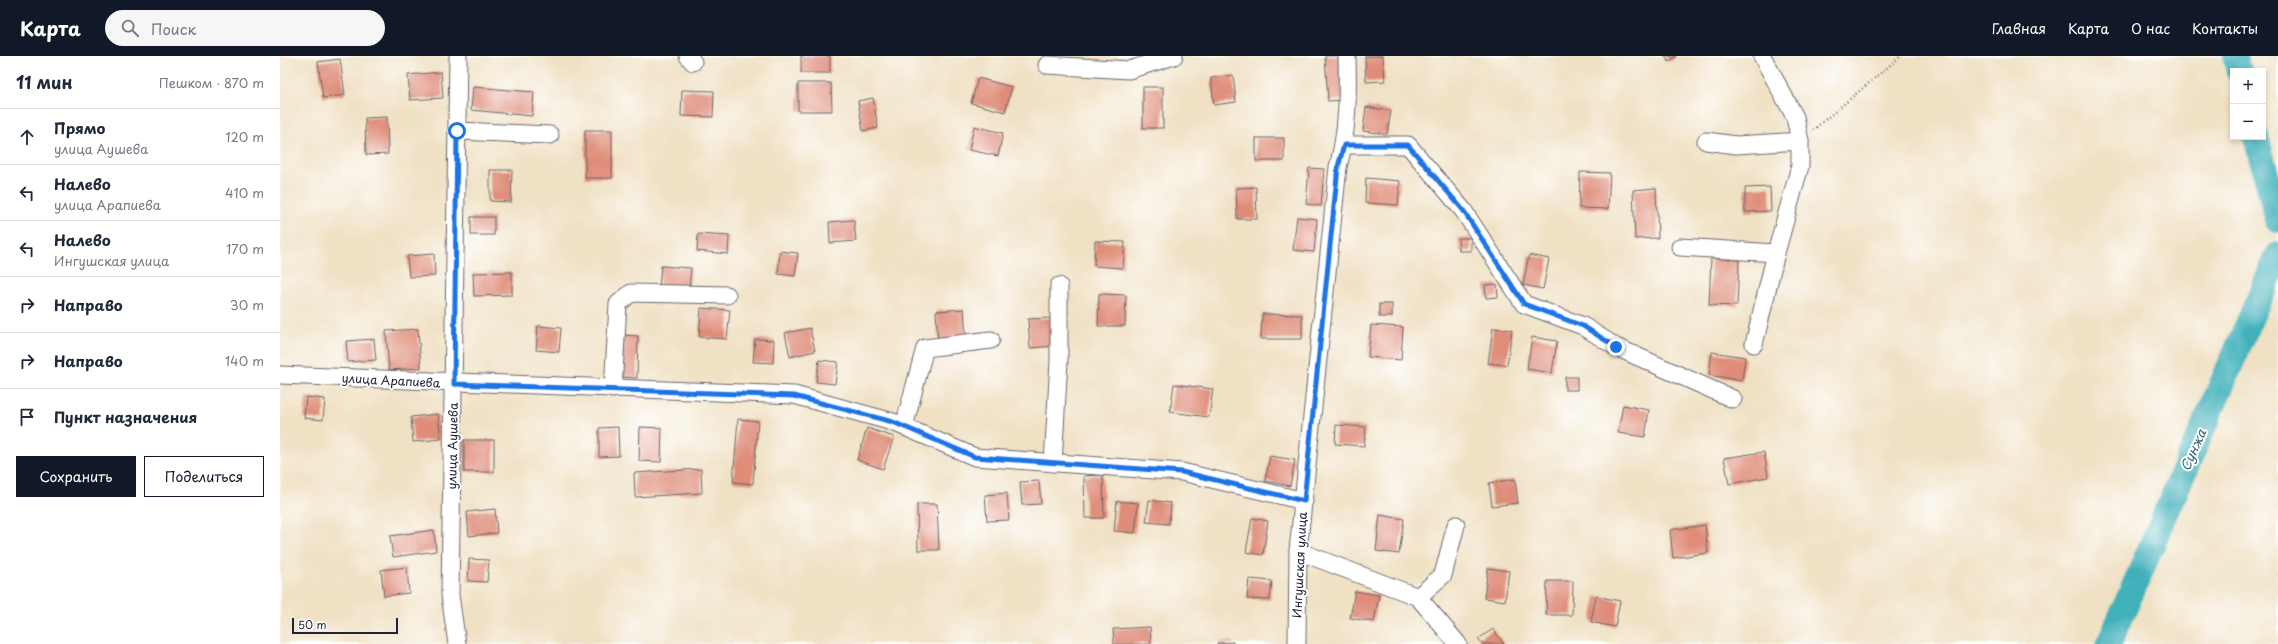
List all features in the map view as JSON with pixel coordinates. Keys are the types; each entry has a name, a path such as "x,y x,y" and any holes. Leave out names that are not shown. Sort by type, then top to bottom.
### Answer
{"street":[{"name":"улица Аушева","path":"457,644 450,595 458,56"},
{"path":"1046,65 1129,70 1174,56"},
{"name":"Ингушская улица","path":"1297,644 1298,551 1338,167 1344,145 1348,104 1347,56"},
{"path":"1754,344 1776,253 1800,166 1800,141 1795,117 1762,56"},
{"path":"457,131 550,135"},
{"path":"1706,141 1736,145 1800,141"},
{"path":"1344,145 1408,145 1463,210 1524,304 1583,326 1616,347 1733,399"},
{"path":"1680,247 1776,253"},
{"path":"1053,463 1059,361 1058,286"},
{"path":"613,389 618,304 631,293 727,295"},
{"path":"904,426 925,348 991,340"},
{"name":"улица Арапиева","path":"280,375 454,384 794,396 904,426 975,457 1182,472 1304,501"},
{"path":"1418,597 1443,575 1456,525"},
{"path":"1298,551 1418,597 1458,644"}],"path":[{"path":"1800,141 1901,56"}],"building":[{"path":"801,56 830,56 830,73 801,73"},
{"path":"1325,56 1341,56 1343,100 1328,101"},
{"path":"1365,56 1383,56 1385,81 1366,82"},
{"path":"1665,56 1677,56 1669,62"},
{"path":"340,59 345,95 323,98 318,62"},
{"path":"441,72 443,98 410,100 408,75"},
{"path":"1233,75 1236,102 1214,105 1211,78"},
{"path":"978,78 1012,87 1005,112 971,103"},
{"path":"798,83 831,83 832,111 798,111"},
{"path":"473,87 534,92 532,116 471,110"},
{"path":"1143,87 1163,87 1163,128 1143,128"},
{"path":"682,90 714,91 713,117 681,116"},
{"path":"873,98 878,128 863,131 858,101"},
{"path":"1366,107 1391,111 1387,134 1363,131"},
{"path":"387,117 388,154 366,155 365,118"},
{"path":"974,126 1003,133 998,156 969,150"},
{"path":"585,130 612,130 612,178 585,178"},
{"path":"1256,138 1284,138 1284,161 1256,161"},
{"path":"1309,168 1324,169 1321,206 1306,204"},
{"path":"490,170 512,170 511,202 490,201"},
{"path":"1580,172 1610,173 1608,209 1579,208"},
{"path":"1366,178 1400,181 1398,205 1365,203"},
{"path":"1256,187 1257,219 1237,219 1236,188"},
{"path":"1770,187 1771,211 1745,212 1745,188"},
{"path":"1656,188 1658,238 1635,239 1633,190"},
{"path":"471,217 494,217 494,235 471,235"},
{"path":"1297,217 1317,219 1314,252 1293,250"},
{"path":"854,220 856,241 830,243 829,222"},
{"path":"698,234 729,236 728,254 697,251"},
{"path":"1458,238 1471,238 1471,251 1459,251"},
{"path":"1095,241 1125,242 1123,268 1094,266"},
{"path":"780,251 798,253 795,276 778,274"},
{"path":"434,254 435,276 409,277 407,256"},
{"path":"1529,255 1549,259 1543,289 1523,285"},
{"path":"1711,258 1739,260 1737,306 1709,305"},
{"path":"661,266 691,268 689,289 659,286"},
{"path":"512,272 512,295 474,296 473,273"},
{"path":"1497,284 1498,297 1486,298 1485,285"},
{"path":"1099,294 1126,295 1125,326 1098,326"},
{"path":"1379,304 1392,304 1392,317 1379,317"},
{"path":"701,308 730,310 727,339 699,337"},
{"path":"964,309 966,339 938,341 936,311"},
{"path":"1262,314 1302,315 1302,339 1261,339"},
{"path":"1052,318 1054,346 1030,348 1028,319"},
{"path":"1371,325 1403,327 1401,360 1368,357"},
{"path":"538,326 561,328 559,352 536,350"},
{"path":"810,328 815,351 790,357 785,333"},
{"path":"1493,328 1512,330 1507,365 1488,363"},
{"path":"418,329 421,368 389,370 386,331"},
{"path":"620,335 638,336 637,378 619,377"},
{"path":"1532,337 1557,341 1552,373 1527,369"},
{"path":"374,339 376,360 348,362 346,341"},
{"path":"755,339 774,340 773,363 753,362"},
{"path":"1712,352 1745,357 1742,381 1709,375"},
{"path":"819,360 838,362 835,384 816,382"},
{"path":"1565,377 1577,377 1577,390 1565,390"},
{"path":"1174,384 1213,389 1209,417 1170,412"},
{"path":"306,397 325,399 323,420 304,418"},
{"path":"1623,405 1649,410 1645,437 1618,433"},
{"path":"438,414 441,439 413,442 411,417"},
{"path":"738,419 758,421 753,484 733,482"},
{"path":"1336,425 1366,427 1364,446 1335,444"},
{"path":"618,427 619,456 599,457 599,428"},
{"path":"640,427 662,428 661,462 639,461"},
{"path":"867,428 894,437 883,469 857,460"},
{"path":"464,440 494,440 494,472 464,472"},
{"path":"1764,452 1768,477 1729,484 1724,458"},
{"path":"1270,456 1295,460 1290,486 1265,481"},
{"path":"701,469 702,493 635,497 634,473"},
{"path":"1103,475 1104,518 1085,518 1084,476"},
{"path":"1515,479 1518,503 1492,506 1489,483"},
{"path":"1039,481 1041,504 1022,505 1020,482"},
{"path":"1007,493 1009,520 987,521 985,495"},
{"path":"1149,500 1171,503 1169,524 1146,522"},
{"path":"1117,501 1138,503 1135,533 1114,531"},
{"path":"917,504 937,504 939,550 918,550"},
{"path":"495,509 497,533 469,536 467,512"},
{"path":"1380,515 1404,519 1399,554 1376,551"},
{"path":"1252,518 1268,521 1263,555 1246,552"},
{"path":"1705,525 1708,553 1673,558 1670,530"},
{"path":"434,530 436,551 393,557 390,536"},
{"path":"469,559 489,560 487,582 468,581"},
{"path":"407,567 409,593 384,596 381,570"},
{"path":"1488,568 1509,571 1505,601 1484,598"},
{"path":"1249,579 1272,581 1270,600 1247,599"},
{"path":"1547,581 1573,581 1572,615 1546,615"},
{"path":"1355,591 1379,595 1374,622 1350,618"},
{"path":"1596,596 1620,601 1615,627 1591,622"},
{"path":"1150,627 1151,644 1114,644 1113,629"},
{"path":"1493,629 1504,644 1482,644 1478,639"},
{"path":"1233,642 1233,644 1217,644 1217,643"}],"waterway":[{"name":"Сунжа","path":"2235,56 2238,68"},
{"name":"Сунжа","path":"2257,140 2278,220"},
{"name":"Сунжа","path":"2109,644 2278,255"}],"route":[{"path":"457,131 454,384 794,396 893,422 975,457 1182,472 1304,501 1338,167 1344,145 1408,145 1463,210 1524,304 1583,326 1616,347"}]}
